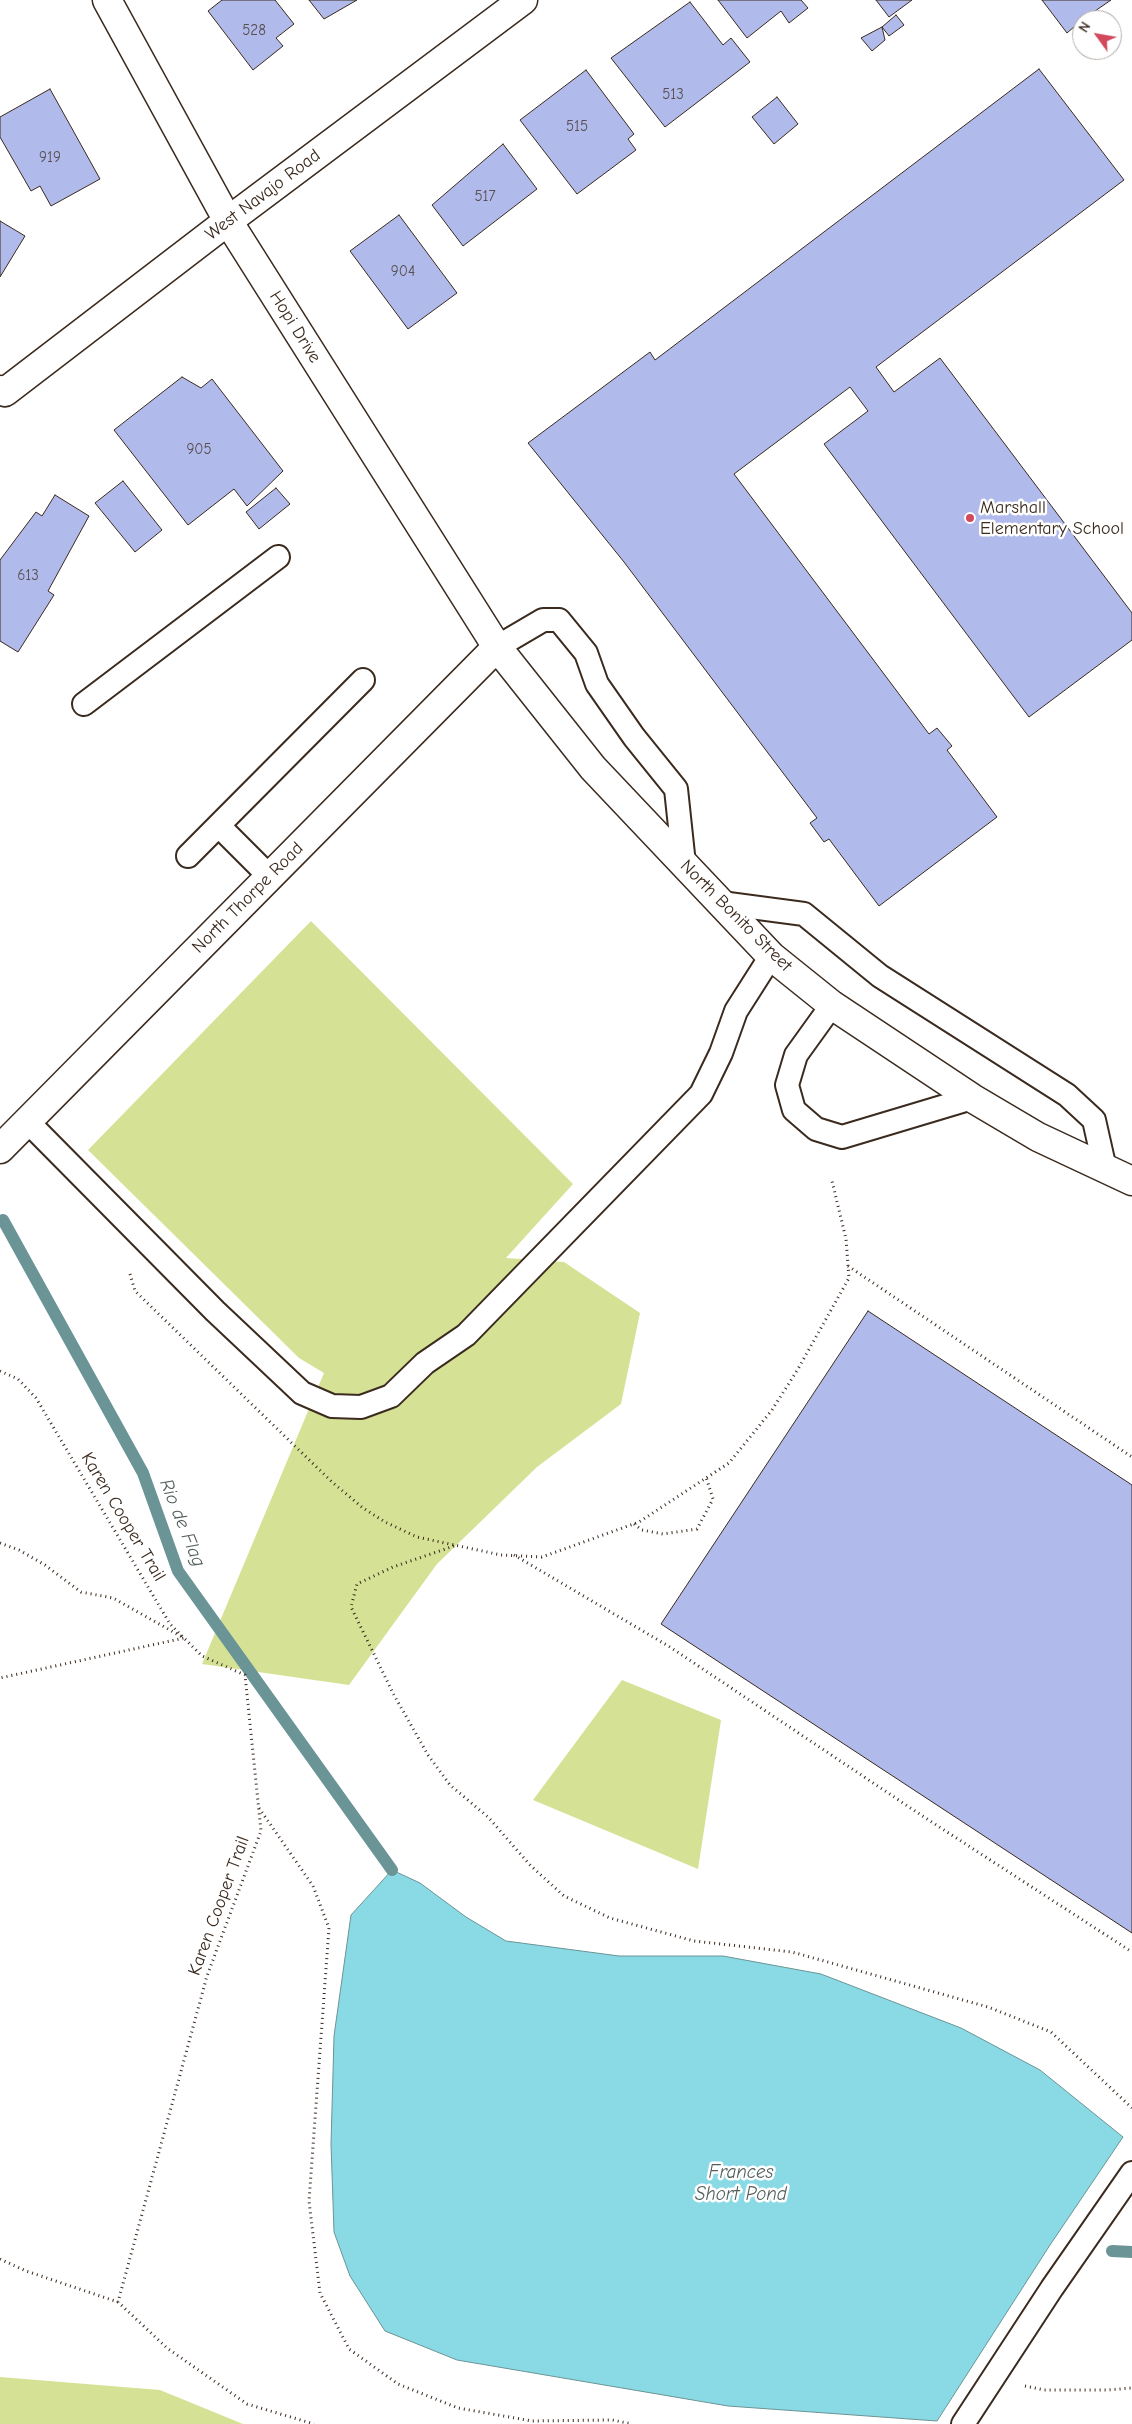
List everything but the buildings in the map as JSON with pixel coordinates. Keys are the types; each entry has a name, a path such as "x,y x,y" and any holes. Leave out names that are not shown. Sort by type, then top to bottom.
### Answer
{"street":[{"name":"Hopi Drive","path":"107,0 228,221 496,647"},
{"name":"West Navajo Road","path":"2,391 523,0"},
{"name":"North Bonito Street","path":"496,647 593,768 771,956 832,1005 972,1098 1038,1137 1132,1181"},
{"name":"North Thorpe Road","path":"0,1149 496,647"}],"lane":[{"path":"84,704 278,557"},
{"path":"496,647 543,620 559,620 586,653 597,684 634,737 676,789 684,864"},
{"path":"188,856 363,680"},
{"path":"219,826 269,876"},
{"path":"721,902 804,914 880,976 1066,1095 1094,1120 1105,1169"},
{"path":"27,1121 215,1311 302,1393 332,1406 361,1407 391,1396 425,1363 466,1335 701,1094 721,1053 736,1011 771,956"},
{"path":"832,1005 796,1055 787,1085 794,1110 816,1129 842,1136 972,1098"},
{"path":"963,2424 1057,2281 1132,2173"}],"path":[{"path":"128,1264 135,1291 362,1508 385,1522 417,1536 454,1546 501,1555 542,1557 634,1524 729,1463 772,1410 798,1369 849,1278 846,1239 832,1182"},
{"path":"848,1266 1132,1456"},
{"name":"Karen Cooper Trail","path":"0,1371 18,1379 36,1398 170,1624 202,1656 245,1675 261,1831 207,1976 118,2302"},
{"path":"634,1524 642,1530 663,1534 697,1529 713,1500 706,1477"},
{"path":"0,1543 19,1550 45,1565 82,1592 113,1598 184,1638"},
{"path":"454,1546 393,1567 356,1584 352,1607 394,1695 428,1755 450,1785 488,1817 531,1866 564,1896 610,1918 694,1941 792,1952 988,2007 1051,2032 1132,2108"},
{"path":"514,1555 670,1647 924,1818 1132,1952"},
{"path":"0,1678 184,1638"},
{"path":"259,1807 313,1886 329,1928 309,2201 320,2293 349,2349 398,2384 458,2408 532,2421 612,2420 632,2424"},
{"path":"0,2259 26,2272 118,2302 167,2348 247,2404 314,2424"},
{"path":"993,2379 1044,2390 1132,2388"}],"green space":[{"path":"311,921 573,1184 506,1258 564,1262 640,1313 621,1404 537,1467 437,1564 349,1685 202,1664 324,1373 299,1358 88,1150"},
{"path":"622,1680 721,1720 698,1869 533,1800"},
{"path":"0,2377 160,2390 243,2424 0,2424"}],"water":[{"name":"Frances Short Pond","path":"392,1870 420,1883 466,1917 506,1941 619,1956 723,1956 821,1974 961,2028 1040,2070 1123,2137 1050,2245 937,2421 728,2406 457,2360 385,2331 350,2276 334,2232 331,2144 334,2036 351,1915"}],"waterway":[{"name":"Rio de Flag","path":"3,1220 143,1473 178,1571 392,1870"},
{"name":"Rio de Flag","path":"1112,2251 1132,2252"}],"place":[{"name":"Marshall Elementary School","path":"970,518"}]}
